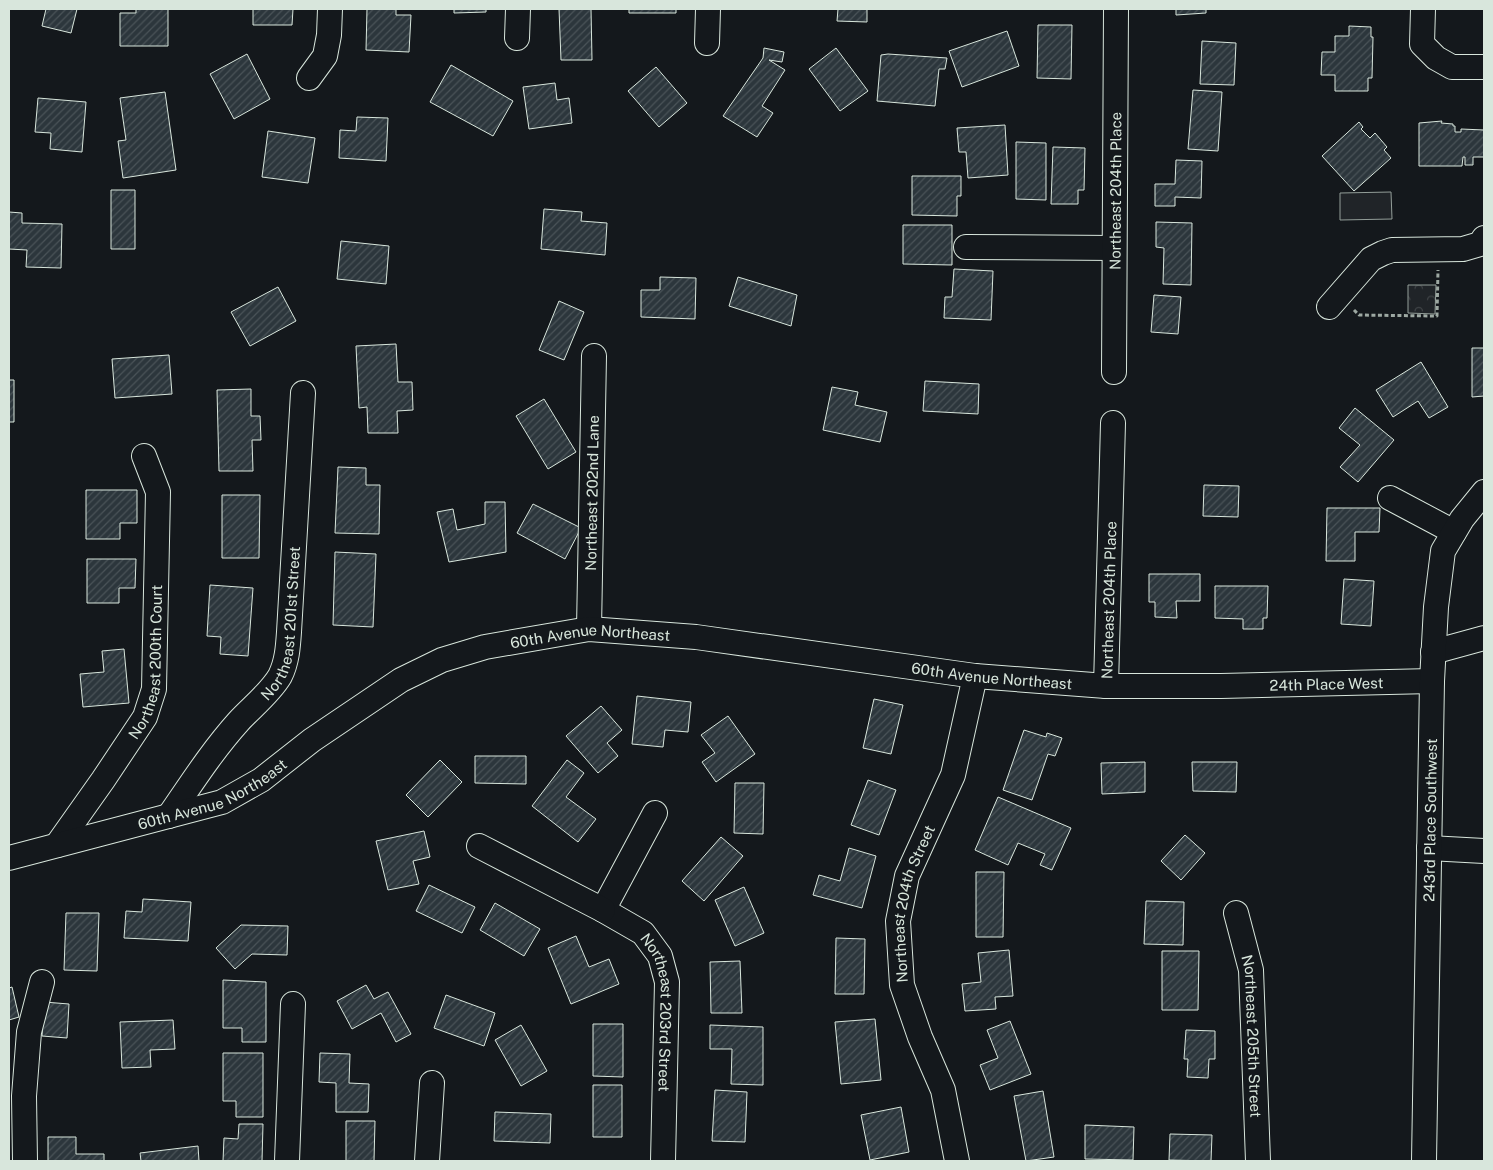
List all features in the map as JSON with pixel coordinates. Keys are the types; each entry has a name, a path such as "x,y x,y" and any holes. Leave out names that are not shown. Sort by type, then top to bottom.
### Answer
{"street":[{"path":"309,78 325,56 330,35 330,9"},
{"path":"517,38 518,9"},
{"path":"707,43 708,9"},
{"name":"Northeast 204th Place","path":"1114,372 1116,9"},
{"path":"1423,9 1422,44 1436,58 1452,67 1484,67"},
{"path":"1334,301 1371,258 1392,250 1463,249 1480,244 1484,238"},
{"path":"966,247 1114,248"},
{"name":"Northeast 202nd Lane","path":"589,630 594,356"},
{"name":"Northeast 201st Street","path":"169,816 206,762 239,721 279,678 286,661 303,393"},
{"name":"Northeast 204th Place","path":"1106,686 1113,423"},
{"name":"Northeast 200th Court","path":"57,845 146,717 154,689 158,492 144,456"},
{"name":"243rd Place Southwest","path":"1424,1161 1432,681 1436,608 1443,551 1462,519 1484,492"},
{"path":"1390,498 1454,532"},
{"name":"60th Avenue Northeast","path":"9,858 222,802 261,780 312,740 401,680 442,660 485,646 589,630 696,636 975,676 1106,686 1221,686"},
{"path":"1433,652 1484,638"},
{"name":"Northeast 204th Street","path":"957,1161 943,1090 920,1037 902,985 898,921 907,876 953,776 975,676"},
{"name":"24th Place West","path":"1221,686 1432,681"},
{"path":"603,910 655,813"},
{"name":"Northeast 203rd Street","path":"479,846 603,910 643,933 660,956 667,982 663,1161"},
{"path":"1429,848 1484,851"},
{"name":"Northeast 205th Street","path":"1236,913 1251,970 1258,1161"},
{"path":"19,1152 29,1032 42,982"},
{"path":"287,1161 293,1004"},
{"path":"427,1161 432,1083"}],"path":[{"path":"1334,301 1359,315 1437,316 1439,250"}],"green space":[{"path":"1391,192 1392,219 1340,220 1340,193"},
{"path":"1408,285 1436,285 1435,314 1408,313"}],"building":[{"path":"46,9 77,9 71,33 42,26"},
{"path":"136,9 168,9 168,46 120,46 120,13 136,13"},
{"path":"253,9 293,9 292,25 253,25"},
{"path":"367,9 396,9 396,15 411,15 409,52 366,50"},
{"path":"454,9 486,9 486,12 454,13"},
{"path":"559,9 591,9 592,60 561,60"},
{"path":"629,9 676,9 676,13 629,13"},
{"path":"838,9 867,9 867,22 837,21"},
{"path":"1176,9 1206,9 1206,13 1176,15"},
{"path":"1038,25 1072,25 1071,79 1037,78"},
{"path":"1349,26 1371,27 1371,37 1373,37 1372,78 1368,78 1368,91 1335,91 1335,75 1321,75 1322,52 1335,52 1335,36 1349,36"},
{"path":"1007,31 1019,66 962,87 949,51"},
{"path":"1202,41 1236,43 1234,85 1200,84"},
{"path":"764,48 784,52 782,62 769,60 785,70 762,106 773,113 757,137 723,116 763,58"},
{"path":"836,48 868,91 840,111 809,69"},
{"path":"247,54 270,99 234,119 210,74"},
{"path":"881,55 947,58 945,69 939,69 935,106 877,101"},
{"path":"451,65 513,101 493,136 430,102"},
{"path":"656,67 687,103 659,127 628,91"},
{"path":"555,83 557,100 569,98 572,123 529,129 523,87"},
{"path":"1193,90 1222,92 1218,151 1188,149"},
{"path":"165,92 176,170 123,178 118,141 126,140 120,98"},
{"path":"38,98 86,102 82,152 50,149 51,133 35,132"},
{"path":"357,117 388,118 386,161 339,158 340,130 356,131"},
{"path":"1442,121 1441,123 1453,124 1455,132 1461,132 1461,129 1484,130 1484,157 1473,157 1473,165 1465,165 1465,157 1463,157 1462,166 1419,166 1419,123"},
{"path":"1359,122 1363,127 1361,129 1370,138 1375,133 1387,147 1384,150 1391,158 1354,191 1322,156"},
{"path":"1005,125 1008,175 968,178 966,152 959,152 957,128"},
{"path":"268,131 315,138 308,183 262,177"},
{"path":"1016,142 1046,143 1046,200 1016,199"},
{"path":"1053,147 1085,148 1084,190 1078,190 1078,204 1051,204"},
{"path":"1176,160 1202,161 1201,198 1175,197 1175,206 1155,206 1155,184 1175,184"},
{"path":"912,176 961,176 961,196 957,196 957,216 912,215"},
{"path":"111,190 135,190 135,249 111,249"},
{"path":"544,209 582,212 581,221 607,223 605,255 541,249"},
{"path":"9,212 22,213 22,223 62,224 61,268 26,267 27,250 9,249"},
{"path":"1156,222 1192,223 1191,285 1163,284 1164,248 1156,247"},
{"path":"903,225 952,225 952,265 903,264"},
{"path":"341,241 389,246 386,284 337,279"},
{"path":"954,269 993,271 991,320 944,318 945,297 952,297"},
{"path":"660,277 696,278 695,319 641,317 641,290 660,290"},
{"path":"738,277 797,295 791,326 729,306"},
{"path":"278,287 296,321 250,346 231,312"},
{"path":"1154,295 1181,297 1178,334 1151,332"},
{"path":"559,301 584,312 564,360 539,350"},
{"path":"396,344 398,382 412,382 413,410 397,411 398,433 368,433 367,407 359,408 356,346"},
{"path":"1472,348 1484,348 1484,396 1472,397"},
{"path":"169,355 172,394 115,398 112,359"},
{"path":"1421,362 1448,407 1429,418 1418,401 1393,417 1376,390"},
{"path":"9,380 14,380 14,422 9,422"},
{"path":"925,381 979,384 978,414 923,411"},
{"path":"832,387 858,392 855,405 887,412 880,442 823,430"},
{"path":"251,389 251,416 260,416 261,440 252,440 253,471 219,471 217,390"},
{"path":"544,399 576,452 548,469 516,416"},
{"path":"1355,408 1394,440 1358,482 1340,467 1360,445 1339,428"},
{"path":"338,467 366,468 366,485 380,485 379,534 335,533"},
{"path":"1204,485 1239,486 1238,517 1203,516"},
{"path":"86,490 137,490 137,523 120,523 120,539 86,539"},
{"path":"222,495 260,495 259,558 222,558"},
{"path":"485,502 505,502 506,552 449,562 437,512 453,509 457,530 485,524"},
{"path":"533,504 581,528 565,559 517,533"},
{"path":"1327,508 1380,508 1379,532 1355,532 1355,561 1326,561"},
{"path":"335,552 376,554 373,627 333,625"},
{"path":"87,559 136,559 135,588 119,588 119,603 87,603"},
{"path":"1149,574 1200,574 1200,601 1176,601 1177,618 1155,617 1155,602 1149,602"},
{"path":"1344,579 1374,581 1371,626 1341,624"},
{"path":"210,585 253,588 248,656 220,654 221,637 207,636"},
{"path":"1215,586 1268,586 1267,618 1263,618 1263,629 1243,629 1243,619 1215,618"},
{"path":"124,649 129,703 83,707 80,674 104,672 102,651"},
{"path":"637,696 691,702 688,732 665,730 663,747 632,744"},
{"path":"874,699 903,705 891,754 863,748"},
{"path":"601,706 622,730 607,743 618,756 598,773 566,736"},
{"path":"728,716 755,754 716,782 702,762 715,753 701,735"},
{"path":"1024,730 1046,737 1047,733 1062,738 1055,756 1048,754 1032,800 1003,790"},
{"path":"475,756 526,756 526,784 475,783"},
{"path":"440,760 462,782 428,817 406,795"},
{"path":"567,760 584,773 566,797 596,819 578,842 532,806"},
{"path":"1145,762 1145,792 1102,794 1101,763"},
{"path":"1192,762 1237,762 1236,792 1193,791"},
{"path":"868,780 896,790 879,835 851,825"},
{"path":"735,783 764,783 763,834 734,833"},
{"path":"998,797 1071,828 1052,870 1040,865 1045,854 1018,843 1008,865 975,850"},
{"path":"424,831 430,857 413,861 419,884 388,890 376,841"},
{"path":"1185,835 1205,853 1181,880 1161,861"},
{"path":"721,837 743,856 704,901 682,881"},
{"path":"849,848 876,856 862,908 813,895 819,875 840,881"},
{"path":"976,872 1004,872 1003,937 976,937"},
{"path":"429,885 475,907 462,933 416,911"},
{"path":"744,887 764,933 735,946 715,900"},
{"path":"143,899 191,902 188,941 124,938 126,911 142,912"},
{"path":"1146,901 1184,902 1183,945 1144,944"},
{"path":"495,903 540,929 524,956 480,930"},
{"path":"66,913 99,913 97,971 64,970"},
{"path":"241,925 288,926 287,955 252,954 235,969 216,948"},
{"path":"576,936 589,967 609,959 619,984 571,1004 548,948"},
{"path":"836,938 865,939 864,994 835,994"},
{"path":"1009,950 1013,996 995,997 996,1009 965,1011 962,984 981,982 978,953"},
{"path":"1162,951 1199,951 1198,1010 1162,1010"},
{"path":"740,961 742,1013 711,1013 710,962"},
{"path":"223,980 266,982 266,1042 242,1042 242,1028 223,1028"},
{"path":"366,985 374,999 388,992 411,1034 396,1042 381,1013 352,1029 337,1001"},
{"path":"12,987 19,1017 9,1020 9,988"},
{"path":"446,995 495,1013 484,1046 434,1028"},
{"path":"44,1002 69,1004 67,1038 42,1036"},
{"path":"875,1019 881,1080 841,1084 835,1022"},
{"path":"173,1020 175,1049 150,1050 151,1067 122,1068 120,1022"},
{"path":"1010,1021 1031,1074 990,1090 980,1065 998,1058 987,1030"},
{"path":"593,1024 623,1024 623,1077 593,1076"},
{"path":"521,1025 547,1071 521,1086 495,1040"},
{"path":"710,1025 763,1027 763,1085 731,1084 732,1049 710,1049"},
{"path":"1186,1030 1215,1031 1215,1059 1209,1059 1208,1078 1187,1077 1188,1059 1184,1059"},
{"path":"223,1053 263,1053 263,1117 236,1117 236,1101 223,1101"},
{"path":"320,1053 350,1054 349,1083 369,1084 368,1112 336,1112 336,1083 319,1082"},
{"path":"593,1085 622,1085 622,1137 593,1137"},
{"path":"715,1090 747,1092 745,1142 712,1141"},
{"path":"1043,1091 1054,1157 1026,1161 1014,1096"},
{"path":"901,1107 909,1152 870,1160 861,1115"},
{"path":"495,1112 551,1114 550,1143 494,1141"},
{"path":"346,1121 375,1121 374,1161 346,1161"},
{"path":"239,1124 263,1124 262,1161 223,1161 224,1138 238,1139"},
{"path":"1085,1125 1134,1127 1133,1160 1085,1159"},
{"path":"1170,1134 1212,1135 1211,1161 1169,1160"},
{"path":"48,1137 76,1137 76,1154 104,1154 104,1161 48,1161"},
{"path":"198,1146 199,1161 141,1161 140,1153"}]}
